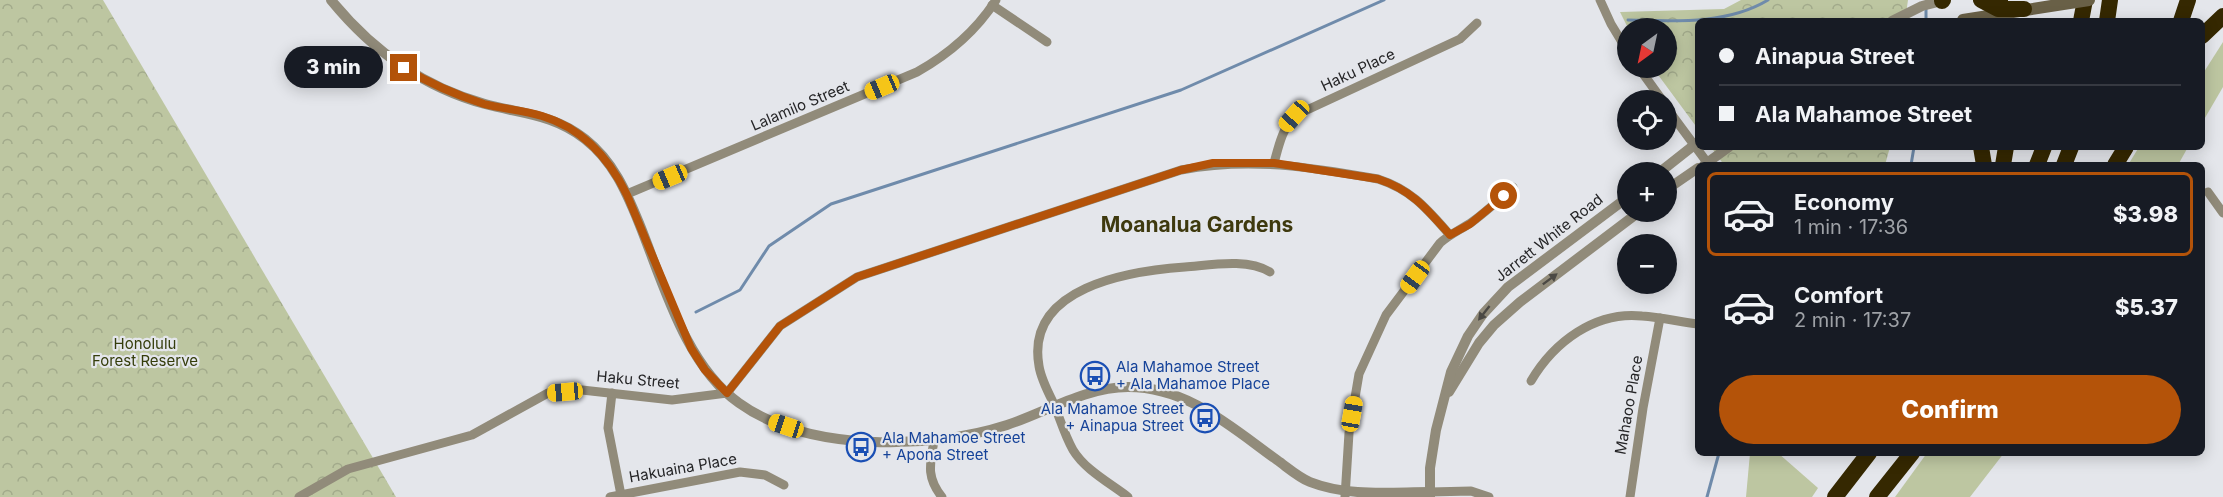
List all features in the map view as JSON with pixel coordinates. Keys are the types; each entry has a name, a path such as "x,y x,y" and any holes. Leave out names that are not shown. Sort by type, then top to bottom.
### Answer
{"highway":[{"path":"1981,0 1998,9 2024,9"},
{"path":"2000,0 2001,18"},
{"path":"2107,18 2110,0"},
{"path":"2182,18 2188,0"},
{"path":"2205,33 2223,16"},
{"path":"1828,497 1852,456"},
{"path":"1835,497 1867,456"},
{"path":"1869,497 1898,456"},
{"path":"1877,497 1910,456"}],"main road":[{"path":"1972,18 2024,9 2084,7"}],"street":[{"path":"331,0 387,55 423,79 485,104 542,116 573,130 603,156 619,178 684,334 705,370 738,403 772,422 821,435 866,441 934,441 988,430 1092,392 1140,387 1167,392 1193,401 1304,479 1345,494 1430,494 1470,491 1489,497"},
{"path":"1600,0 1617,34"},
{"path":"1898,18 1922,6 1944,0"},
{"path":"994,3 1047,42"},
{"name":"Lalamilo Street","path":"627,195 917,72 942,57 964,39 994,3"},
{"name":"Haku Place","path":"1274,163 1281,135 1294,116 1460,39 1478,23"},
{"path":"1672,162 1695,143 1677,121"},
{"path":"1709,162 1725,150"},
{"path":"727,393 780,326 857,277 1181,170 1213,163 1274,163 1370,177 1392,183 1414,196 1450,235"},
{"path":"1677,183 1695,171"},
{"path":"1345,494 1349,433 1359,374 1386,315 1429,258 1450,235 1470,224 1494,206 1513,187"},
{"path":"2208,192 2223,213"},
{"name":"Jarrett White Road","path":"1430,494 1432,446 1451,372 1461,348 1491,304 1522,276 1617,205"},
{"name":"Jarrett White Road","path":"1444,400 1479,343 1494,325 1528,296 1626,222"},
{"path":"1128,497 1078,458 1072,449 1041,375 1038,347 1043,329 1052,313 1073,295 1113,278 1159,269 1245,265 1260,267 1270,272"},
{"path":"1531,381 1543,363 1560,345 1591,325 1615,317 1628,316 1695,324"},
{"name":"Mahaoo Place","path":"1630,497 1642,408 1660,318"},
{"name":"Haku Street","path":"299,497 348,469 472,435 548,393 582,390 672,400 727,393"},
{"name":"Hakuaina Place","path":"612,393 608,428 621,495"},
{"path":"934,441 929,471 934,486 942,497"},
{"name":"Hakuaina Place","path":"610,497 740,472 765,475 784,485"}],"green space":[{"name":"Honolulu Forest Reserve","path":"0,0 103,0 396,497 0,497"},
{"path":"1741,0 1908,0 1905,18 1695,18 1695,125 1677,101 1677,90 1669,90 1660,78 1677,78 1677,18 1623,18 1620,12 1724,9"},
{"path":"2223,42 2223,87 2205,118 2205,70"},
{"path":"1713,150 1889,150 1886,162 1722,162"},
{"path":"2137,150 2186,150 2180,162 2130,162"},
{"path":"1750,456 1781,456 1818,488 1812,497 1746,497"},
{"path":"1925,456 2002,456 1970,497 1895,497"}],"waterway":[{"path":"696,312 740,290 769,246 831,204 1181,90 1384,0"},
{"path":"1718,18 1752,8 1768,0"},
{"path":"1926,8 1926,18"},
{"path":"1677,21 1695,20"},
{"path":"1912,162 1914,150"},
{"path":"1707,497 1718,456"}],"place":[{"name":"Ala Mahamoe Street + Ala Mahamoe Place","path":"1095,376"},
{"name":"Ala Mahamoe Street + Ainapua Street","path":"1205,418"},
{"name":"Ala Mahamoe Street + Apona Street","path":"861,447"}],"district":[{"name":"Moanalua Gardens","path":"1197,225"}],"route":[{"path":"404,68 443,88 485,104 552,120 573,130 595,147 619,178 691,348 705,370 727,393 780,326 857,277 1120,188 1181,170 1213,163 1274,163 1378,179 1392,183 1414,196 1450,235 1470,224 1504,196"}]}
